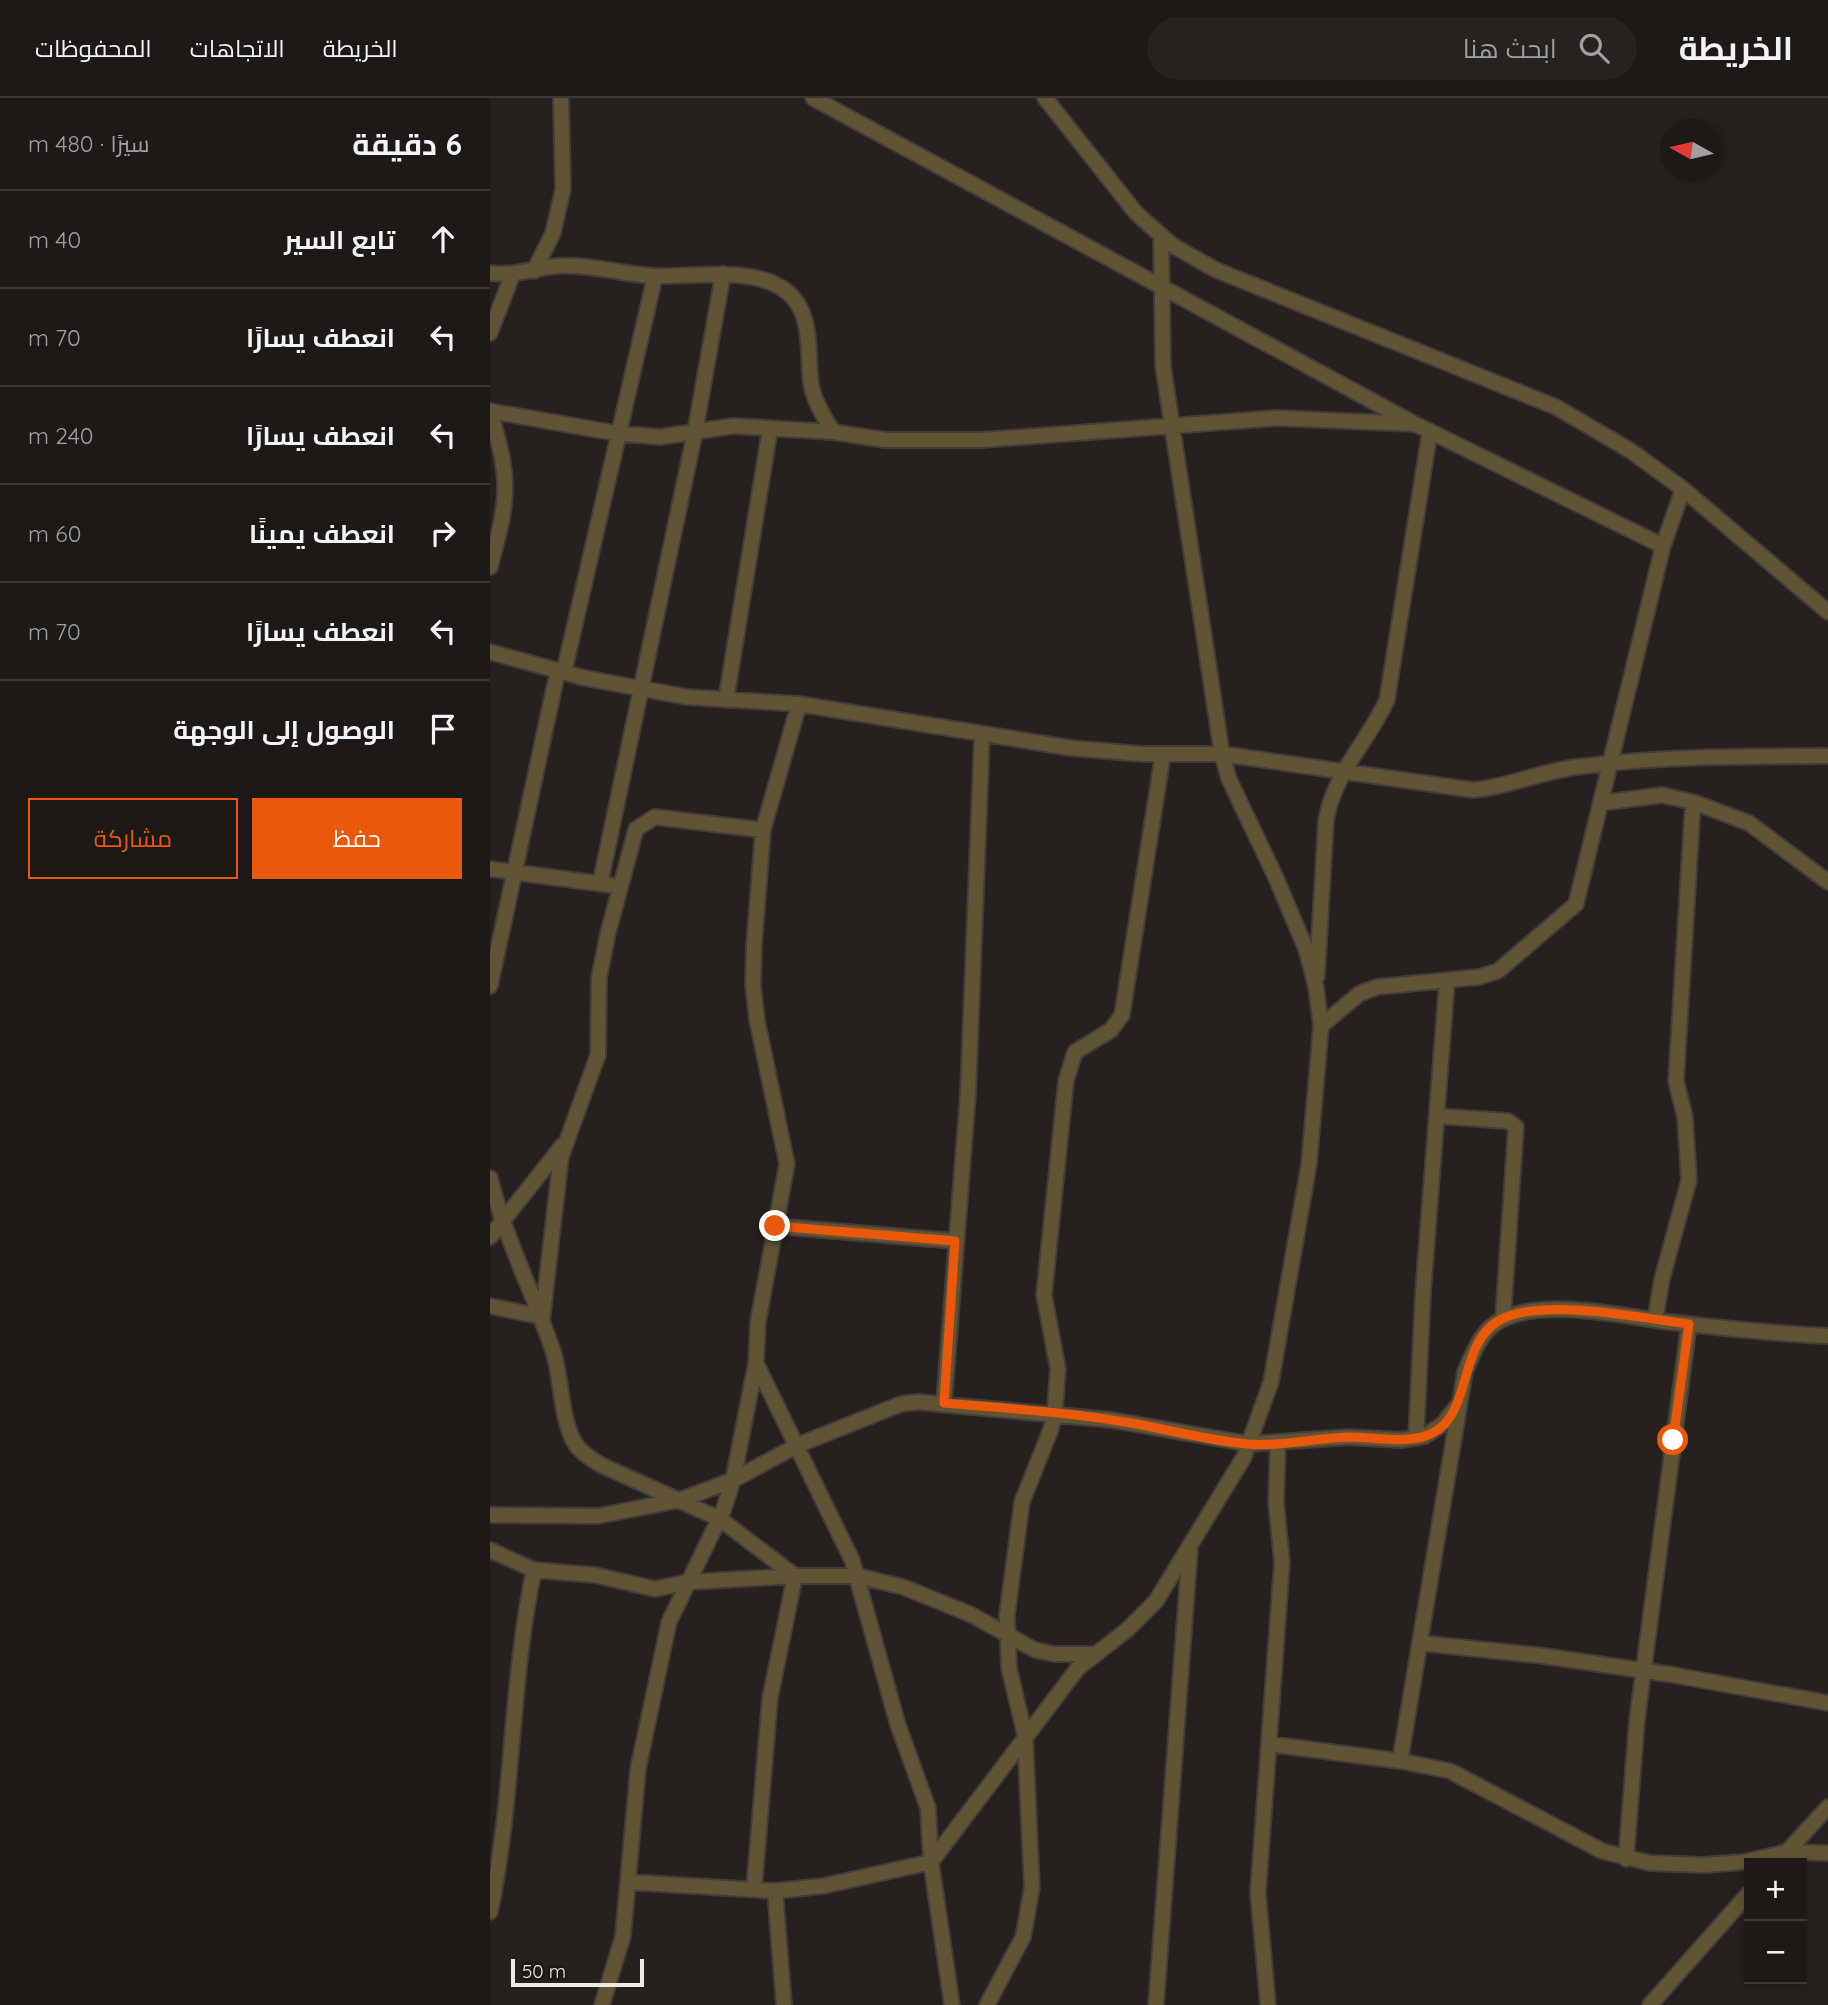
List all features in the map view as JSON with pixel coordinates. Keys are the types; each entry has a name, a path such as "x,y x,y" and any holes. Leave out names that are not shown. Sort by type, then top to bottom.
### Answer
{"street":[{"path":"534,271 553,233 563,189 561,98"},
{"path":"813,98 1415,424 1663,546"},
{"path":"1045,98 1136,213 1172,245 1216,270 1556,407 1631,451 1683,489 1828,612"},
{"path":"628,1882 775,1891 822,1886 931,1862 1078,1668 1143,1616 1156,1601 1249,1444 1271,1382 1281,1339 1309,1164 1321,1026 1316,987 1306,949 1229,779 1222,754 1163,366 1161,235"},
{"path":"490,273 512,276 574,266 655,276 723,274 769,282 790,294 802,311 812,387 833,432"},
{"path":"600,884 695,432 723,274"},
{"path":"490,333 512,276"},
{"path":"490,986 513,872 620,433 655,276"},
{"path":"490,567 503,521 507,489 504,459 490,412 660,437 733,426 833,432 885,439 982,440 1289,417 1415,424"},
{"path":"726,700 770,429"},
{"path":"1316,987 1326,820 1330,798 1342,771 1378,719 1387,700 1430,431"},
{"path":"1321,1026 1342,1006 1368,990 1447,981 1498,971 1568,913 1580,890 1663,546 1683,489"},
{"path":"490,652 640,690 726,700 799,704 1071,748 1163,754 1222,754 1473,790 1500,788 1549,772 1610,763 1653,759 1828,756"},
{"path":"602,2005 622,1936 638,1769 669,1622 720,1520 733,1480 756,1363 758,1322 787,1164 753,985 763,830 799,704"},
{"path":"944,1403 969,1081 982,735"},
{"path":"987,2005 1023,1937 1030,1911 1032,1888 1025,1735 1009,1668 1007,1636 1022,1502 1054,1414 1058,1369 1044,1296 1066,1081 1075,1052 1111,1030 1122,1014 1163,754"},
{"path":"1601,803 1662,795 1693,802 1749,823 1828,882"},
{"path":"1655,1320 1662,1279 1689,1180 1685,1117 1676,1081 1693,802"},
{"path":"540,1320 565,1142 598,1055 599,978 636,829 655,817 763,830"},
{"path":"490,869 620,886"},
{"path":"1416,1437 1423,1293 1447,981"},
{"path":"1437,1116 1508,1121 1516,1127 1503,1318"},
{"path":"490,1237 565,1142"},
{"path":"490,1178 503,1221 558,1370 565,1420 575,1443 585,1455 601,1465 720,1520 795,1576"},
{"path":"775,1226 955,1241"},
{"path":"490,1306 540,1320"},
{"path":"1400,1761 1465,1372 1475,1348 1488,1329 1503,1318 1537,1311 1578,1311 1828,1336"},
{"path":"1626,1859 1643,1670 1689,1324"},
{"path":"756,1363 798,1445 858,1576 898,1725 928,1808 931,1862 951,2005"},
{"path":"490,1515 598,1516 680,1500 733,1480 798,1445 901,1404 944,1403 1112,1420 1249,1444 1425,1436 1443,1424 1460,1402"},
{"path":"1268,2005 1258,1893 1282,1562 1276,1502 1278,1442"},
{"path":"1156,2005 1190,1544"},
{"path":"490,1550 534,1570 595,1575 655,1589 688,1582 795,1576 858,1576 903,1587 970,1614 1035,1650 1054,1654 1093,1654"},
{"path":"490,1912 507,1820 523,1623 534,1570"},
{"path":"754,1889 770,1698 795,1576"},
{"path":"1420,1643 1643,1670 1828,1703"},
{"path":"1269,1744 1400,1761 1450,1771 1602,1851 1626,1859 1704,1865 1744,1862 1787,1852 1828,1853"},
{"path":"1781,1858 1828,1807"},
{"path":"775,1891 785,2005"},
{"path":"1650,2005 1744,1899"}],"route":[{"path":"775,1226 955,1241 944,1403 1112,1420 1249,1444 1348,1437 1401,1440 1425,1436 1443,1424 1460,1402 1465,1372 1475,1348 1488,1329 1503,1318 1537,1311 1578,1311 1689,1324 1673,1440"}]}
